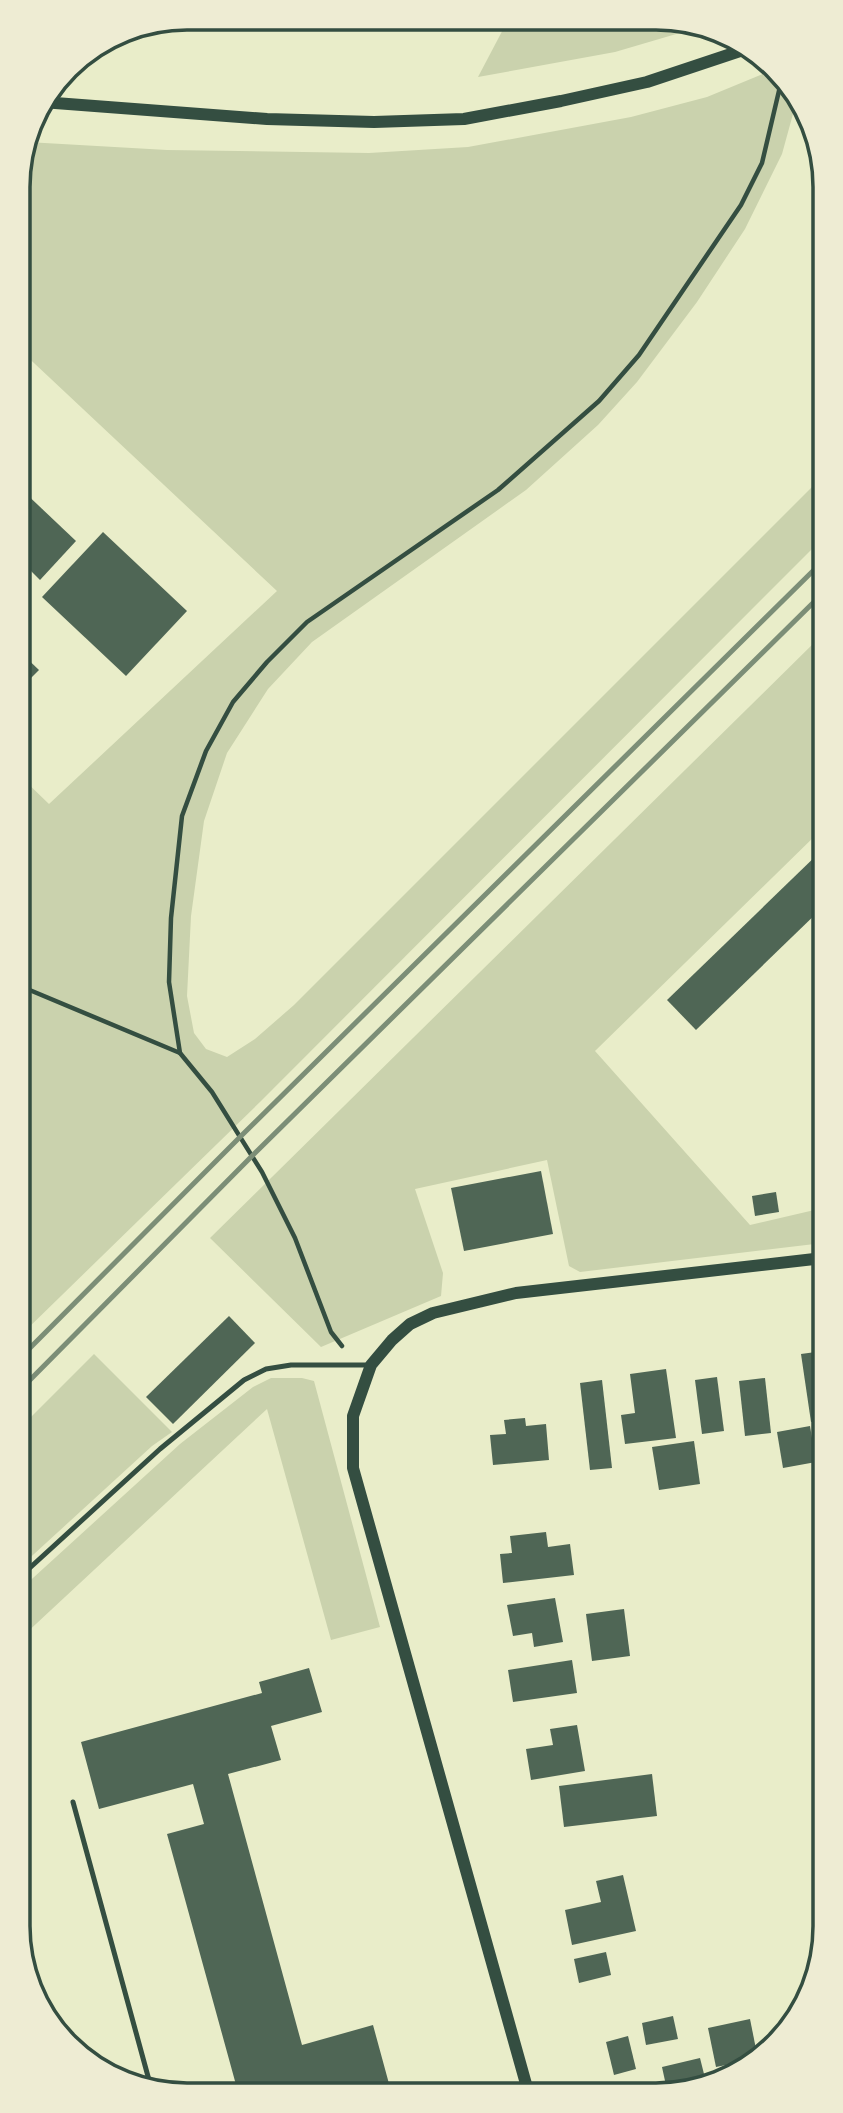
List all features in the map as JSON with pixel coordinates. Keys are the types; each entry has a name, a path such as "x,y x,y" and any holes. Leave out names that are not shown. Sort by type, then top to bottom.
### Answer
{"street":[{"path":"54,103 267,119 374,122 464,118 647,82 737,52"},
{"path":"526,2083 353,1468 353,1416 371,1365 410,1324 433,1313 516,1293 813,1259"}],"lane":[{"path":"30,1568 160,1448 244,1380 266,1369 290,1365 371,1365"},
{"path":"73,1801 148,2078"}],"path":[{"path":"180,1053 169,982 171,918 182,816 205,751 233,702 267,662 307,622 498,490 599,401 639,355 741,205 762,163 779,89"},
{"path":"30,990 180,1053 212,1091 262,1172 295,1238 331,1332 340,1345 371,1365"}],"green space":[{"path":"503,30 683,32 615,52 478,77"},
{"path":"764,73 781,91 794,111 782,154 745,229 697,302 637,382 598,425 526,490 312,642 268,689 227,753 204,821 191,916 187,996 194,1033 206,1049 227,1057 255,1039 294,1005 813,486 813,548 261,1101 30,1326 30,786 49,804 277,591 30,359 30,176 36,143 167,150 369,153 468,147 631,117 707,97"},
{"path":"813,644 813,838 595,1051 750,1225 813,1210 813,1244 580,1272 569,1266 547,1160 415,1189 443,1273 441,1296 321,1347 210,1238"},
{"path":"94,1354 172,1432 152,1446 30,1558 30,1418"},
{"path":"271,1378 302,1378 314,1381 380,1627 331,1640 267,1409 30,1630 30,1581 180,1444 253,1387"}],"building":[{"path":"30,497 76,541 40,580 30,570"},
{"path":"103,532 187,611 126,676 42,597"},
{"path":"30,661 39,670 30,679"},
{"path":"813,859 813,917 696,1030 667,1000"},
{"path":"541,1171 553,1234 464,1251 451,1188"},
{"path":"776,1192 779,1212 755,1216 752,1196"},
{"path":"229,1316 255,1343 173,1424 146,1397"},
{"path":"813,1352 813,1422 811,1422 801,1354"},
{"path":"666,1369 676,1438 625,1444 621,1415 635,1413 630,1374"},
{"path":"717,1377 724,1431 702,1434 695,1380"},
{"path":"765,1378 771,1433 745,1436 739,1381"},
{"path":"602,1380 612,1468 590,1470 580,1383"},
{"path":"525,1418 526,1426 546,1424 549,1460 493,1465 490,1435 506,1434 504,1420"},
{"path":"810,1426 813,1463 783,1468 777,1432"},
{"path":"694,1441 700,1484 659,1490 652,1447"},
{"path":"546,1532 548,1547 570,1544 574,1575 503,1583 500,1554 512,1553 510,1536"},
{"path":"555,1598 563,1642 534,1647 532,1633 513,1636 507,1605"},
{"path":"624,1609 630,1656 592,1661 586,1614"},
{"path":"572,1660 577,1693 513,1702 508,1670"},
{"path":"309,1668 322,1712 271,1726 281,1760 228,1774 302,2045 373,2025 389,2083 236,2083 167,1834 204,1824 193,1784 99,1809 81,1742 262,1693 259,1682"},
{"path":"577,1725 585,1771 531,1780 526,1749 553,1745 550,1729"},
{"path":"652,1774 657,1816 564,1827 559,1786"},
{"path":"623,1875 636,1931 572,1945 565,1910 601,1902 596,1881"},
{"path":"606,1952 611,1975 579,1983 574,1959"},
{"path":"673,2016 678,2039 646,2045 642,2023"},
{"path":"750,2019 756,2047 731,2064 716,2067 708,2028"},
{"path":"628,2036 636,2069 614,2075 606,2042"},
{"path":"700,2058 704,2075 665,2083 662,2067"}],"railway":[{"path":"30,1348 813,571"},
{"path":"30,1380 252,1156 813,603"}]}
